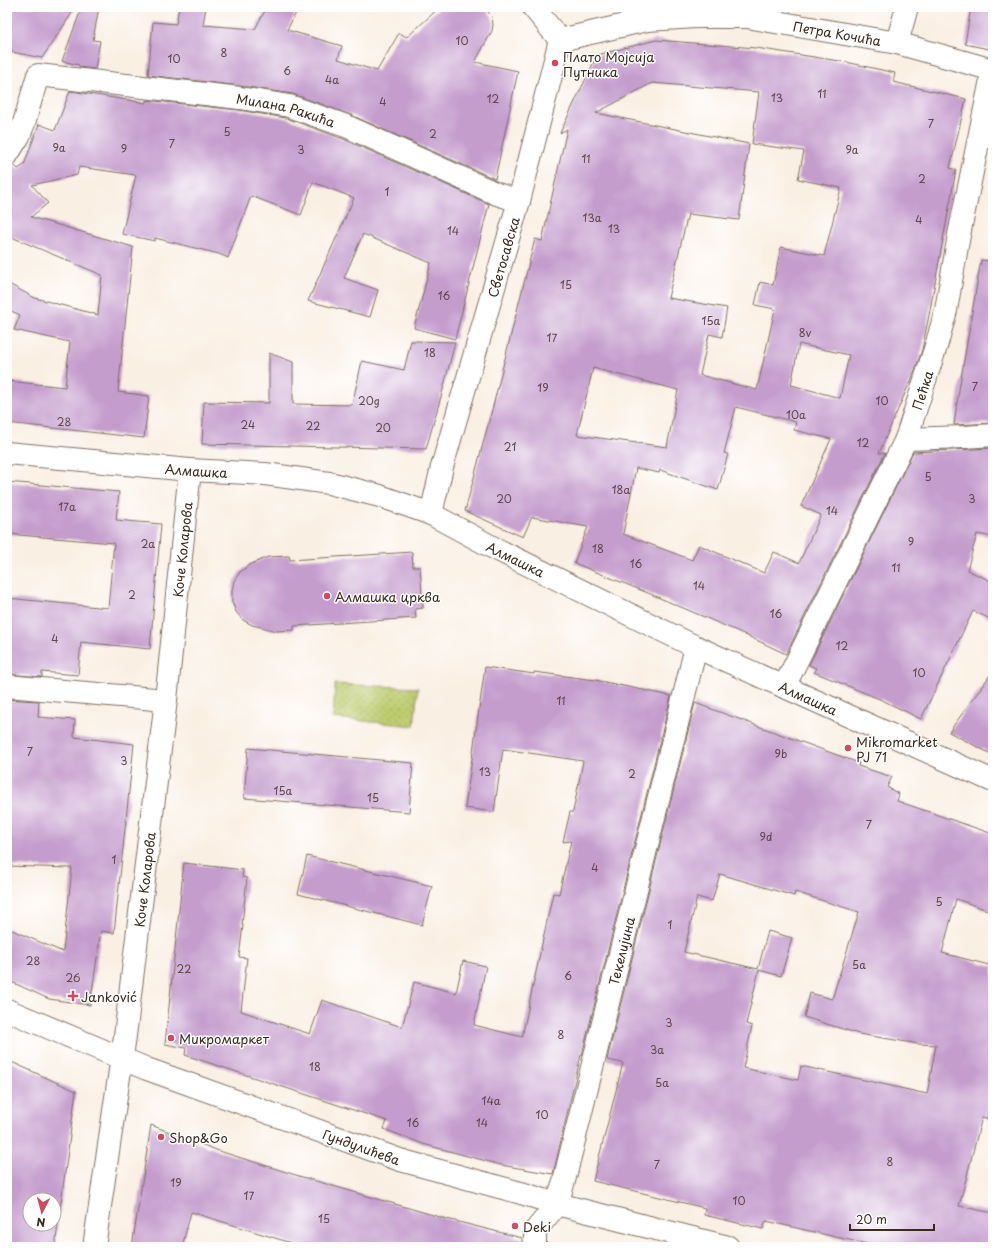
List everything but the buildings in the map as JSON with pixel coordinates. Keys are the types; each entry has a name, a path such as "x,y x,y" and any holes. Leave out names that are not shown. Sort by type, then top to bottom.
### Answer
{"street":[{"path":"533,7 560,40"},
{"path":"897,43 907,7"},
{"name":"Петра Кочића","path":"560,40 647,20 696,17 746,17 897,43 993,70"},
{"name":"Светосавска","path":"431,514 442,467 519,201 560,40"},
{"name":"Пећка","path":"784,688 906,439 946,310 959,235 993,70"},
{"name":"Милана Ракића","path":"7,155 19,136 38,75 240,98 289,106 346,126 497,194 519,201"},
{"path":"906,439 993,435"},
{"name":"Алмашка","path":"7,453 190,470 265,474 329,483 380,496 431,514 494,548 696,647 993,781"},
{"name":"Коче Коларова","path":"94,1247 122,1058 166,700 190,470"},
{"name":"Текелијина","path":"536,1247 535,1231 557,1204 566,1173 696,647"},
{"path":"7,686 166,700"},
{"name":"Гундулићева","path":"7,1010 122,1058 400,1160 557,1204 728,1247"}],"green space":[{"path":"335,684 418,688 414,726 333,718"}],"place":[{"name":"Плато Мојсија Путника","path":"555,63"},
{"name":"Алмашка црква","path":"327,596"},
{"name":"Mikromarket PJ 71","path":"848,748"},
{"name":"Janković","path":"73,996"},
{"name":"Микромаркет","path":"171,1038"},
{"name":"Shop&Go","path":"161,1137"},
{"name":"Deki","path":"515,1226"}]}
